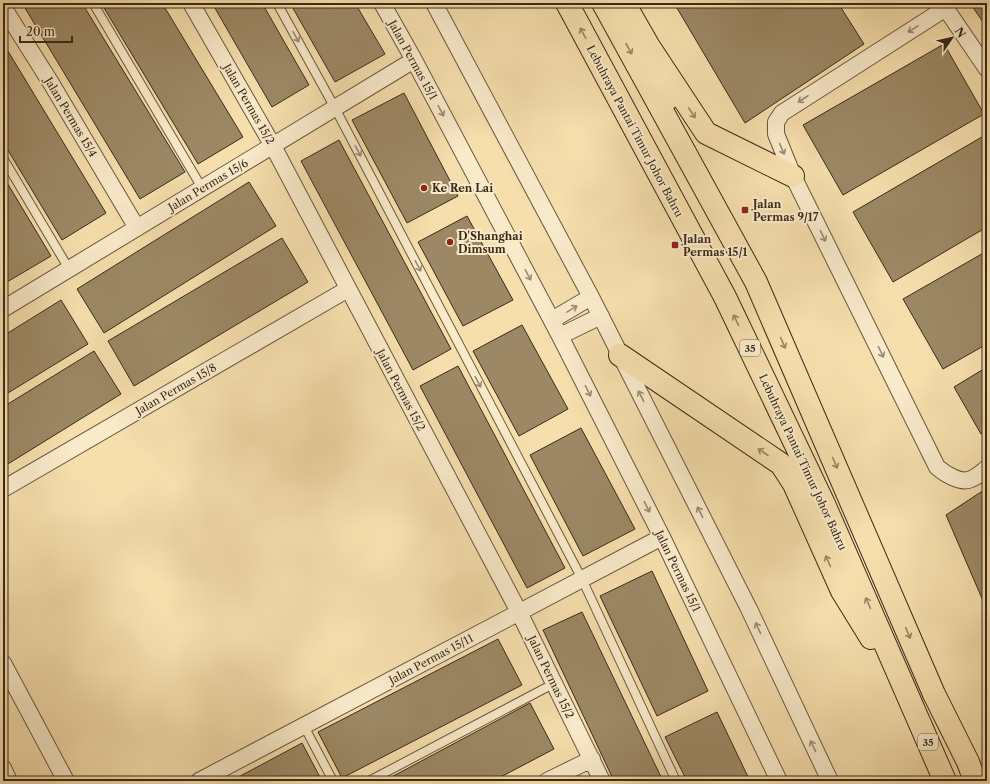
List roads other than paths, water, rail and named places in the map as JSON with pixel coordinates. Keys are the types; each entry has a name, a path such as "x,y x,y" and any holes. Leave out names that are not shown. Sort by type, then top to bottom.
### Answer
{"highway":[{"name":"Lebuhraya Pantai Timur Johor Bahru","path":"566,3 729,304 824,504 945,781"},
{"name":"35","path":"604,3 756,282 934,694 968,762 975,781"},
{"path":"624,3 648,45 706,133 793,176"},
{"path":"648,45 674,110 756,282"},
{"path":"620,355 781,464 794,484 842,591 912,703"}],"street":[{"name":"Jalan Permas 15/2","path":"191,3 273,146 520,612 602,781"},
{"name":"Jalan Permas 15/1","path":"382,3 414,60 552,320 662,537 779,781"},
{"path":"434,3 601,316 748,609 830,781"},
{"path":"987,69 944,6 782,113 776,122 776,134 793,176 936,467 943,473 961,480 970,480 987,468"},
{"name":"Jalan Permas 15/4","path":"3,7 51,83 137,228"},
{"name":"Jalan Permas 15/6","path":"3,309 414,60"},
{"name":"Jalan Permas 15/8","path":"3,489 348,289"},
{"path":"552,320 591,297"},
{"path":"560,336 601,316"},
{"name":"Jalan Permas 15/11","path":"199,781 662,537"},
{"path":"3,663 66,781"},
{"path":"547,781 592,759"},
{"path":"3,768 9,781"}],"lane":[{"path":"93,3 202,188"},
{"path":"277,3 335,108 582,579 675,781"},
{"path":"3,158 69,269"},
{"path":"369,781 555,683"},
{"path":"304,726 333,781"}],"place":[{"name":"Ke Ren Lai","path":"424,188"},
{"name":"Jalan Permas 9/17","path":"745,210"},
{"name":"D'Shanghai Dimsum","path":"450,242"},
{"name":"Jalan Permas 15/1","path":"675,245"}]}
